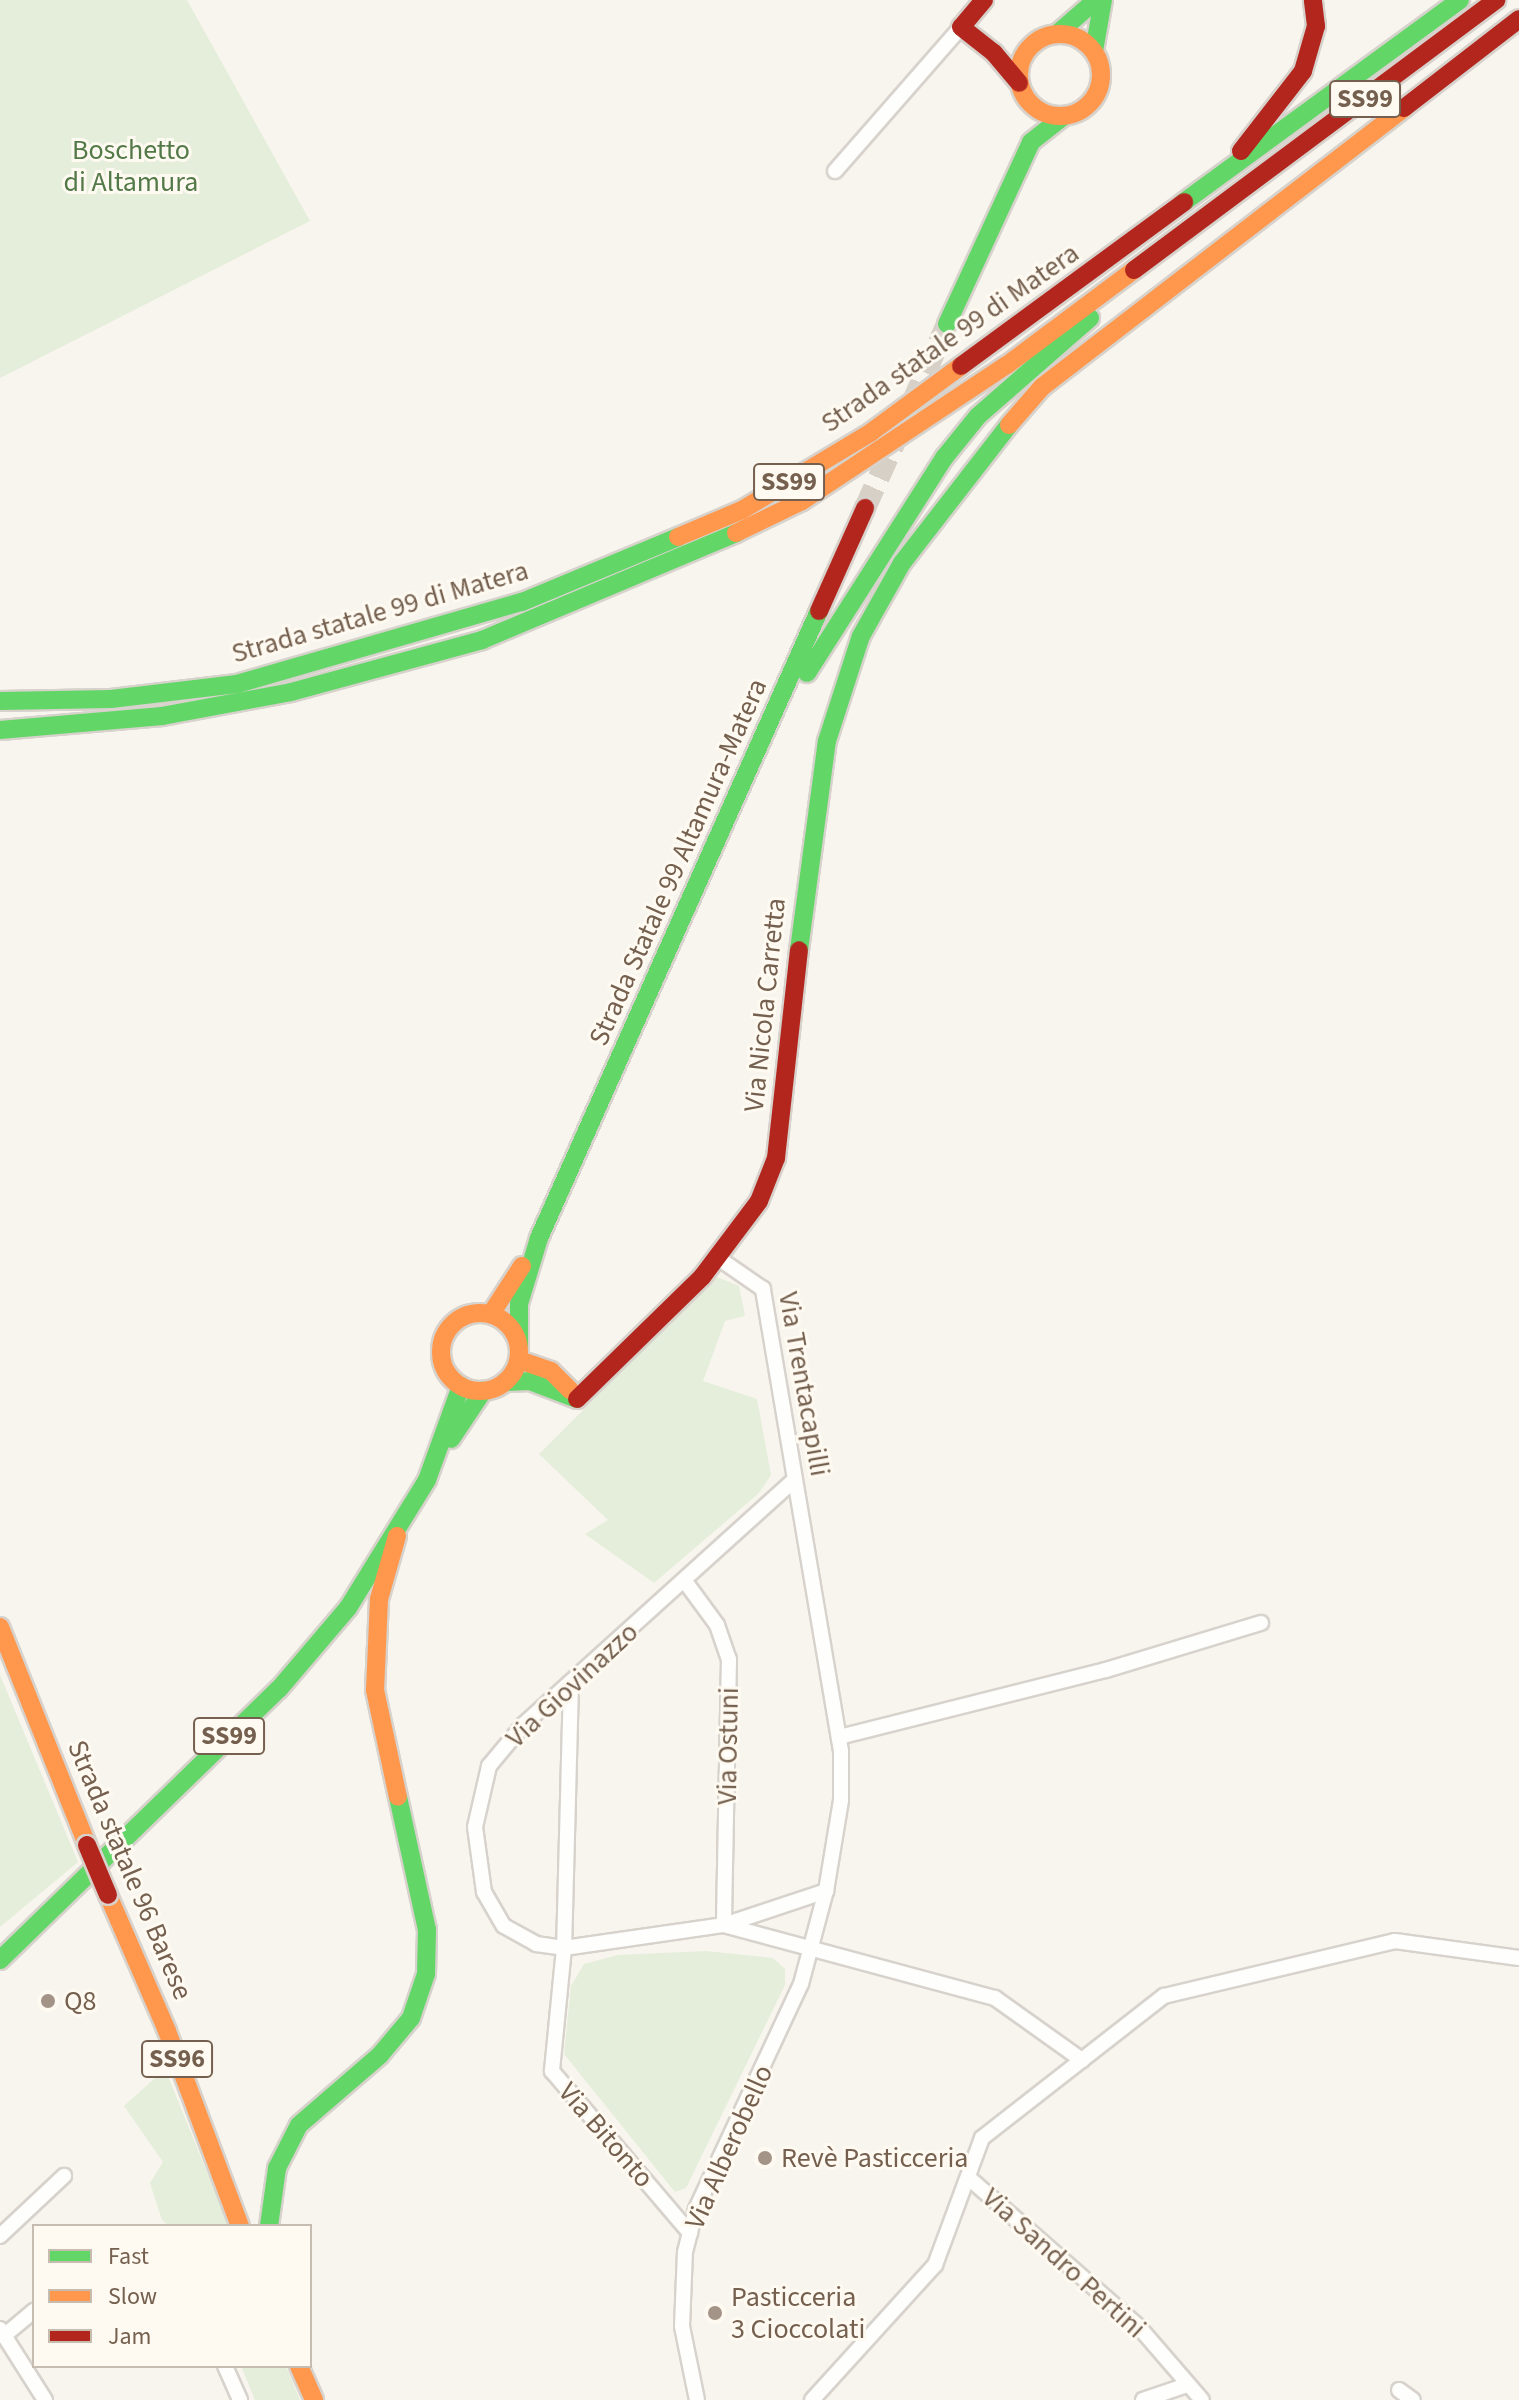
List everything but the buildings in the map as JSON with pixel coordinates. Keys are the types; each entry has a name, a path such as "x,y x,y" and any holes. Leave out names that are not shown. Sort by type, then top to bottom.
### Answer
{"main road":[{"path":"984,0 961,27 994,53 1019,83 1027,100 1031,142"},
{"path":"1019,83 1022,57 1037,40 1058,33 1096,0"},
{"path":"1094,51 1103,0"},
{"path":"1190,202 1290,95 1303,71 1316,26 1313,0"},
{"name":"Strada statale 99 di Matera","path":"0,701 111,699 237,684 522,602 646,554 742,510 870,433 1190,202 1460,0"},
{"name":"SS99","path":"1234,197 1496,0"},
{"name":"Via Nicola Carretta","path":"718,1258 759,1201 776,1158 812,828 827,741 856,647 902,563 957,486 1042,387 1519,19"},
{"path":"1027,100 1050,115 1064,116 1089,104 1097,92 1100,64 1094,51 1072,35 1058,33"},
{"path":"994,53 1022,57"},
{"name":"Strada statale 99 di Matera","path":"947,324 1031,142 1064,116"},
{"path":"751,771 894,531 978,416 1234,197"},
{"name":"Strada statale 99 di Matera","path":"0,730 162,716 291,692 482,640 692,555 802,501 1007,365 1234,197"},
{"name":"Strada Statale 99 Altamura-Matera","path":"519,1352 519,1304 539,1238 751,771 865,508"},
{"name":"Strada Statale 99 Altamura-Matera","path":"491,1314 539,1238"},
{"path":"577,1399 718,1258"},
{"path":"491,1314 509,1326 519,1352 551,1371 577,1399 539,1383 505,1382 483,1391 461,1386 444,1368 441,1342 455,1321 491,1314"},
{"path":"505,1382 519,1352"},
{"name":"SS99","path":"435,1464 461,1386"},
{"name":"SS99","path":"0,1960 279,1689 364,1587 397,1536 435,1464 483,1391"},
{"path":"269,2224 277,2168 299,2125 380,2055 411,2018 426,1974 427,1930 375,1690 379,1599 397,1536"},
{"name":"Strada statale 96 Barese","path":"0,1627 87,1845 167,2031 239,2224"},
{"path":"0,1635 17,1668"},
{"path":"0,1942 41,1920"},
{"path":"300,2368 314,2400"}],"street":[{"path":"835,171 961,27"},
{"name":"Via Trentacapilli","path":"718,1258 763,1289 793,1481 839,1737 841,1800 826,1891 810,1949"},
{"name":"Via Giovinazzo","path":"564,1948 536,1944 504,1926 484,1892 475,1827 489,1766 524,1724 793,1481"},
{"name":"Via Ostuni","path":"684,1580 717,1625 729,1659 724,1925"},
{"path":"839,1737 1106,1670 1261,1623"},
{"name":"Via Bitonto","path":"571,1683 564,1948 552,2071 690,2233"},
{"path":"564,1948 724,1925 826,1891"},
{"path":"724,1925 995,1998 1082,2060"},
{"path":"812,2400 935,2265 970,2179 982,2138 1164,1996 1395,1941 1519,1958"},
{"name":"Via Alberobello","path":"697,2400 682,2326 690,2233 696,2209 801,1984 810,1949"},
{"path":"0,2236 64,2176"},
{"name":"Via Sandro Pertini","path":"970,2179 1139,2327 1202,2400"},
{"path":"32,2312 3,2332 45,2400"},
{"path":"226,2368 240,2400"},
{"path":"1143,2400 1187,2385"},
{"path":"1399,2390 1413,2400"}],"green space":[{"name":"Boschetto di Altamura","path":"0,0 187,0 310,221 0,378"},
{"path":"717,1277 739,1286 745,1316 725,1321 703,1381 757,1399 771,1475 759,1493 654,1583 585,1534 608,1520 539,1454"},
{"path":"0,1675 78,1862 0,1927"},
{"path":"706,1951 773,1958 785,1969 785,1985 686,2188 675,2192 564,2054 571,1986 584,1964 618,1955"},
{"path":"165,2069 228,2224 167,2224 162,2220 150,2183 163,2162 124,2106"},
{"path":"242,2368 287,2368 300,2400 255,2400"}],"tunnel":[{"path":"912,403 947,324"},
{"path":"865,508 898,435"}],"traffic: fast":[{"path":"1058,33 1096,0"},
{"path":"1094,51 1103,0"},
{"path":"1184,202 1460,0"},
{"path":"947,324 1031,142 1064,116"},
{"path":"807,673 944,458 978,416 1090,318"},
{"path":"799,950 827,741 861,636 902,563 1009,425"},
{"path":"0,730 162,716 291,692 482,640 736,533"},
{"path":"0,701 111,699 237,684 522,602 678,537"},
{"path":"519,1345 519,1304 539,1238 819,611"},
{"path":"505,1382 530,1381 577,1399"},
{"path":"0,1960 279,1689 348,1608 427,1480 461,1386"},
{"path":"451,1439 483,1391"},
{"path":"269,2224 277,2168 299,2125 380,2055 411,2018 426,1974 427,1930 398,1797"}],"traffic: slow":[{"path":"1060,34 1076,37 1089,46 1098,59 1101,75 1098,91 1089,104 1076,113 1060,116 1044,113 1031,104 1022,91 1019,75 1022,59 1031,46 1044,37 1060,34"},
{"path":"1009,425 1042,387 1404,108"},
{"path":"736,533 802,501 1007,365 1134,270"},
{"path":"678,537 742,510 870,433 961,366"},
{"path":"491,1314 522,1266"},
{"path":"472,1313 488,1313 502,1319 513,1330 519,1352 513,1374 502,1385 488,1391 472,1391 458,1385 447,1374 441,1360 441,1344 447,1330 458,1319 472,1313"},
{"path":"519,1360 551,1371 570,1390"},
{"path":"397,1536 379,1599 375,1690 398,1797"},
{"path":"0,1627 87,1845"},
{"path":"108,1895 167,2031 239,2224"},
{"path":"300,2368 314,2400"}],"traffic: jam":[{"path":"984,0 961,27 994,53 1019,83"},
{"path":"1241,151 1303,71 1316,26 1313,0"},
{"path":"1134,270 1496,0"},
{"path":"1404,108 1519,19"},
{"path":"961,366 1184,202"},
{"path":"819,611 865,508"},
{"path":"577,1399 702,1277 759,1201 776,1158 799,950"},
{"path":"87,1845 108,1895"}],"place":[{"name":"Q8","path":"48,2001"},
{"name":"Revè Pasticceria","path":"765,2158"},
{"name":"Pasticceria 3 Cioccolati","path":"715,2313"}]}
